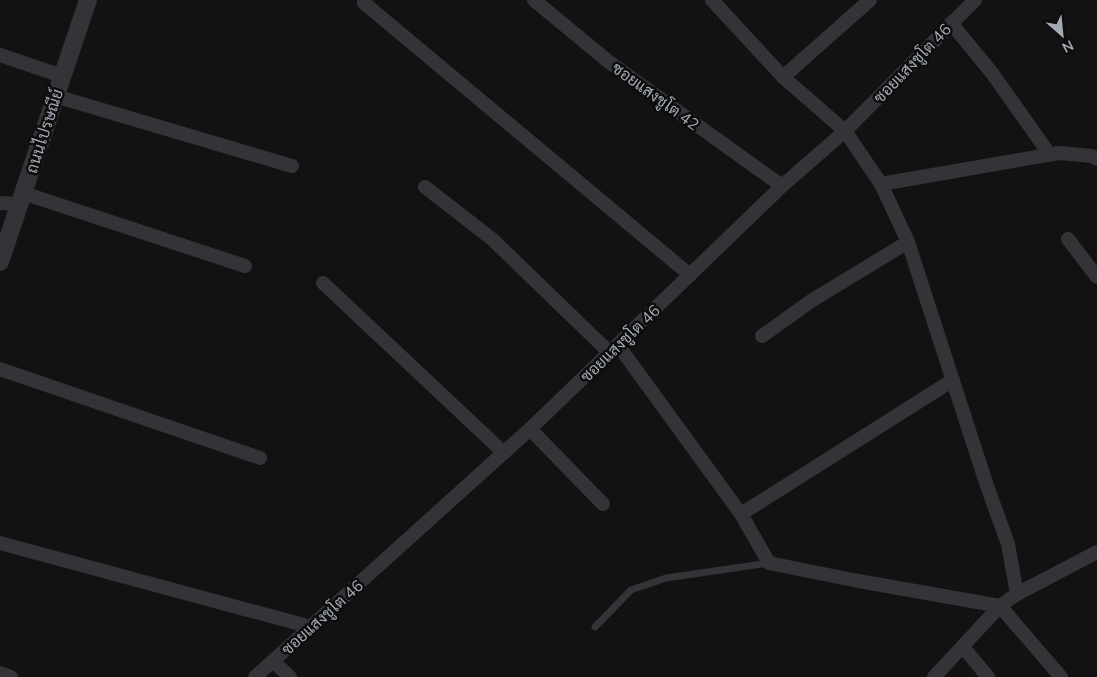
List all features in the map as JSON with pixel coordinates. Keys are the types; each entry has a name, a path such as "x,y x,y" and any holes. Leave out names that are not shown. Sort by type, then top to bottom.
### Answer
{"street":[{"name":"ถนนไปรษณีย์","path":"0,262 88,0"},
{"path":"364,0 364,3 690,275"},
{"name":"ซอยแสงชูโต 42","path":"534,0 608,62 782,186"},
{"path":"712,0 783,77 845,132 881,184 908,242 987,486 1008,544 1017,594"},
{"path":"783,77 870,0"},
{"name":"ซอยแสงชูโต 46","path":"255,677 504,454 782,186 845,132 975,0"},
{"path":"951,23 992,73 1050,155"},
{"path":"0,55 62,76"},
{"path":"55,96 292,166"},
{"path":"881,184 1060,153 1092,156 1097,159"},
{"path":"426,187 492,239 614,349 740,514 769,563 1000,606 1061,677"},
{"path":"0,203 21,199 245,266"},
{"path":"1068,238 1097,277"},
{"path":"762,336 810,301 908,242"},
{"path":"323,282 504,454"},
{"path":"0,369 260,458"},
{"path":"740,514 953,380"},
{"path":"530,429 603,504"},
{"path":"0,543 310,627"},
{"path":"934,677 1000,606 1017,594 1097,552"},
{"path":"963,647 988,677"},
{"path":"273,661 290,677"},
{"path":"0,673 10,677"}],"lane":[{"path":"595,627 631,590 666,578 769,563"}]}
